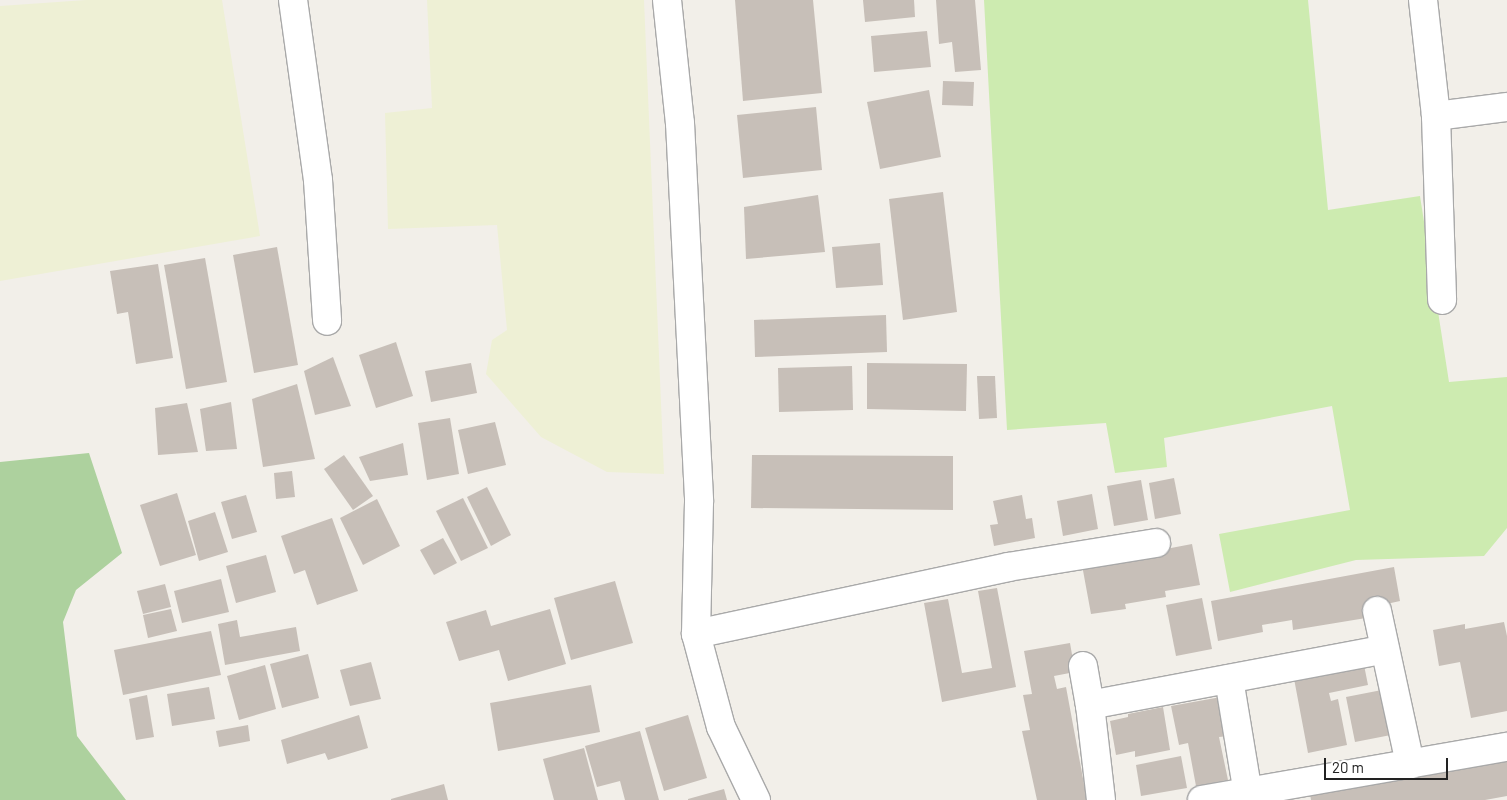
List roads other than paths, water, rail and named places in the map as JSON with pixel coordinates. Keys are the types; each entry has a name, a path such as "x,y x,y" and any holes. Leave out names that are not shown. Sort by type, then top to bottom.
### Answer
{"street":[{"path":"293,0 318,180 327,321"},
{"path":"668,0 681,133 699,492 696,634 721,727 756,800"},
{"path":"1423,0 1436,116 1442,300"},
{"path":"1436,116 1507,107"},
{"path":"696,634 1008,567 1156,543"},
{"path":"1378,611 1410,764"},
{"path":"1090,705 1385,649"},
{"path":"1084,666 1101,800"},
{"path":"1229,679 1249,796"},
{"path":"1202,800 1249,796 1507,747"}]}
